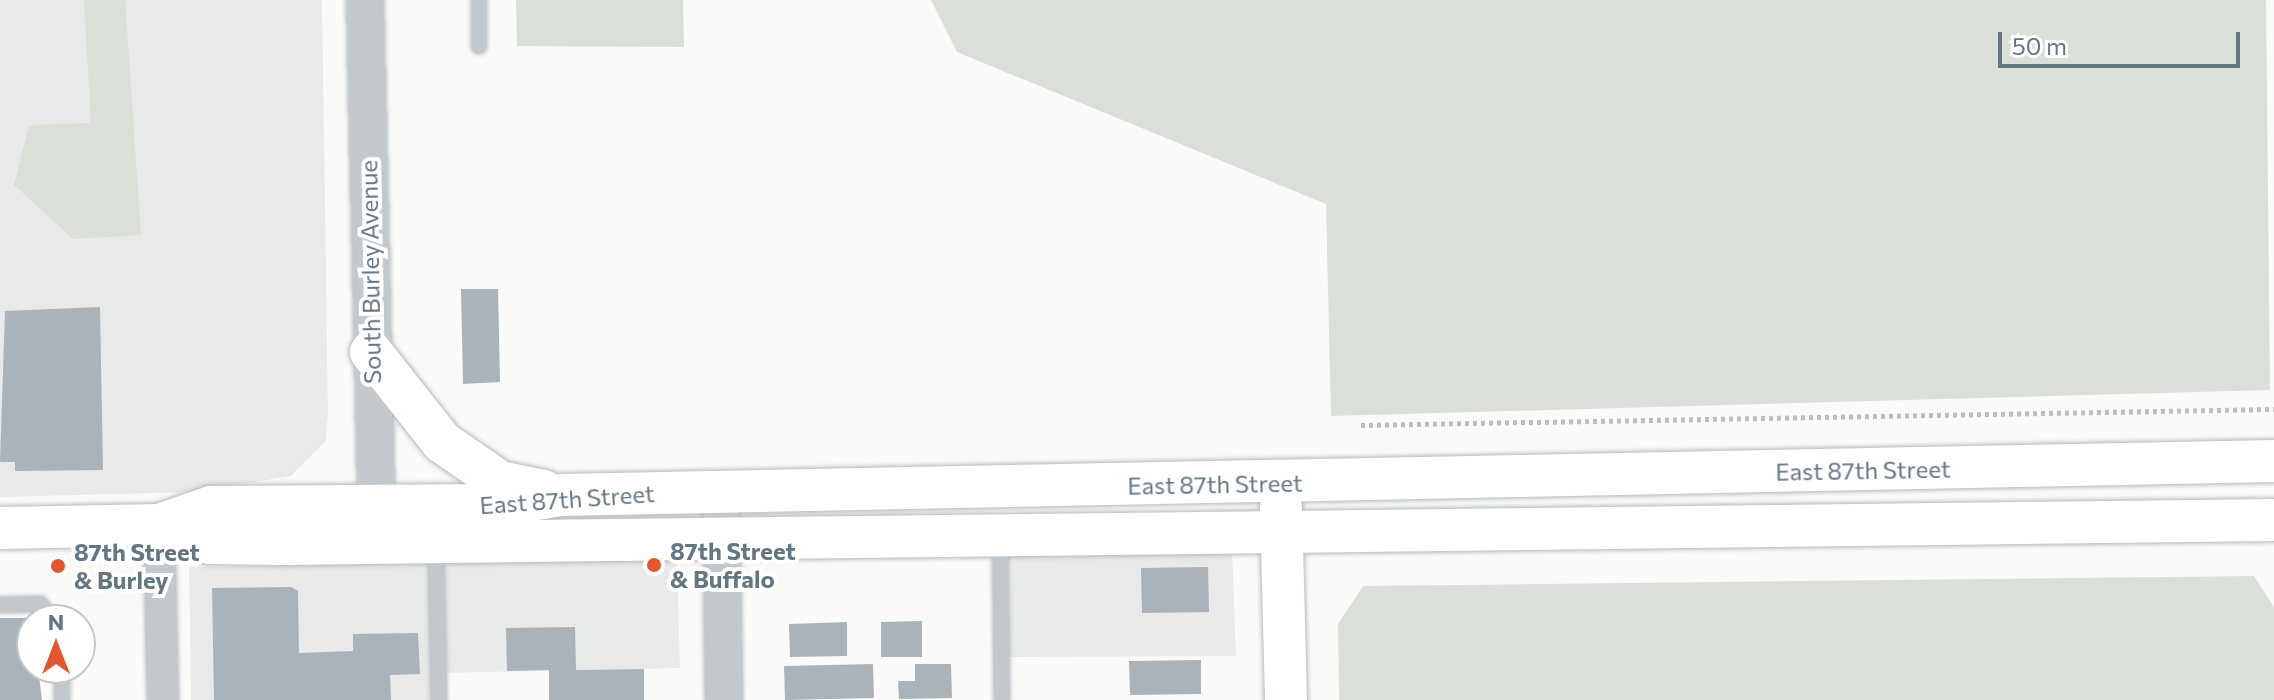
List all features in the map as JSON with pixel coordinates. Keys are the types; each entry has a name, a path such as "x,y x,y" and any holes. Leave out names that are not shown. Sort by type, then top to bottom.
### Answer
{"main road":[{"path":"371,352 415,414 475,468 500,482 561,495"},
{"name":"East 87th Street","path":"436,524 561,495 2274,461"},
{"path":"1281,483 1286,700"},
{"name":"East 87th Street","path":"0,528 159,525 210,543 376,525 436,524 722,539 2274,520"}],"street":[{"name":"South Burley Avenue","path":"365,0 376,525"},
{"path":"721,492 724,700"},
{"path":"159,525 163,700"}],"lane":[{"path":"479,0 479,46"},
{"path":"436,524 439,700"},
{"path":"1000,537 1002,700"}],"path":[{"path":"1361,425 2274,409"}],"shaded area":[{"path":"0,0 322,0 328,416 325,442 291,476 192,492 0,497"},
{"path":"84,0 125,0 141,235 73,239 14,185 29,125 91,123"},
{"path":"516,0 683,0 684,47 517,46"},
{"path":"931,0 2266,0 2270,390 1331,416 1326,204 957,52"},
{"path":"1232,548 1236,656 1001,657 1000,553"},
{"path":"677,560 680,668 439,673 439,700 191,700 189,567"},
{"path":"2254,576 2274,607 2274,700 1339,700 1338,624 1363,586"}],"building":[{"path":"461,289 498,289 500,382 463,384"},
{"path":"100,307 103,470 15,471 15,462 0,462 5,311"},
{"path":"1208,567 1209,612 1142,613 1141,568"},
{"path":"291,587 298,591 299,653 353,651 353,634 418,633 420,674 390,675 391,700 214,700 212,588"},
{"path":"0,618 16,618 16,684 40,684 42,700 0,700"},
{"path":"922,621 922,657 881,657 881,622"},
{"path":"847,622 847,656 790,657 789,624"},
{"path":"575,627 576,670 644,669 644,700 549,700 549,670 507,671 506,628"},
{"path":"1201,660 1201,694 1130,695 1129,661"},
{"path":"873,664 874,698 785,700 784,666"},
{"path":"915,664 951,664 952,698 899,699 898,681 915,681"}],"place":[{"name":"87th Street & Buffalo","path":"654,565"},
{"name":"87th Street & Burley","path":"58,566"}]}
